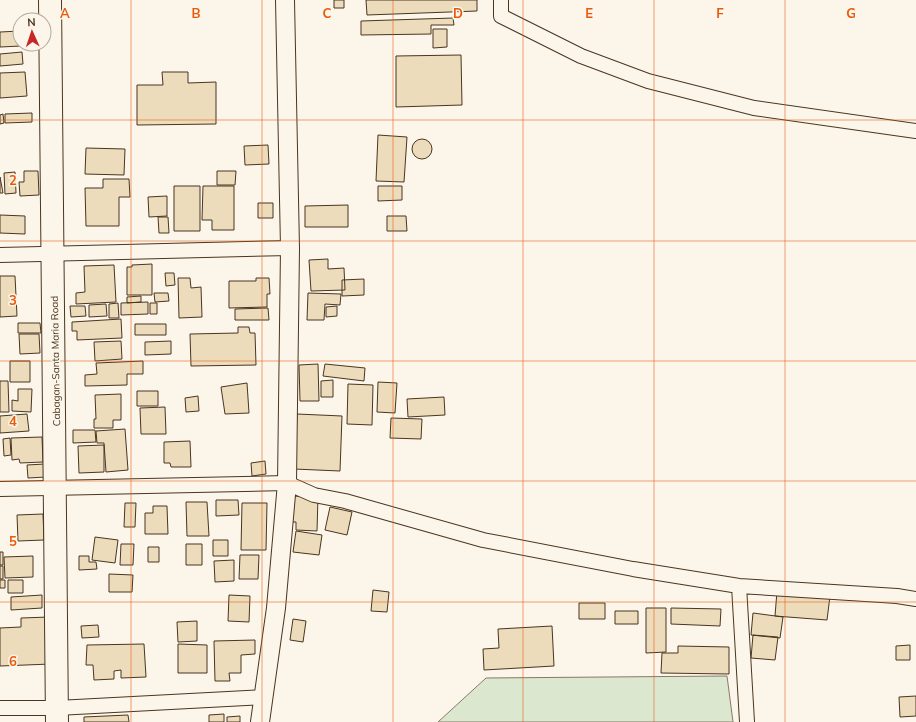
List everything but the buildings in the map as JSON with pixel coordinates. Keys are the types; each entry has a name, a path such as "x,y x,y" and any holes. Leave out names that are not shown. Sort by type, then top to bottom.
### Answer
{"main road":[{"name":"Cabagan-Santa Maria Road","path":"50,0 54,253 57,715"}],"street":[{"path":"260,722 276,608 288,483 290,248 285,0"},
{"path":"501,0 501,16 581,56 648,81 754,108 916,131"},
{"path":"0,256 54,253 290,248"},
{"path":"0,489 288,483 314,495 345,501 483,540 633,569 739,586 897,596 916,599"},
{"path":"739,586 747,722"},
{"path":"0,708 57,715 264,697"}],"green space":[{"path":"727,676 733,722 438,722 486,678"}]}
